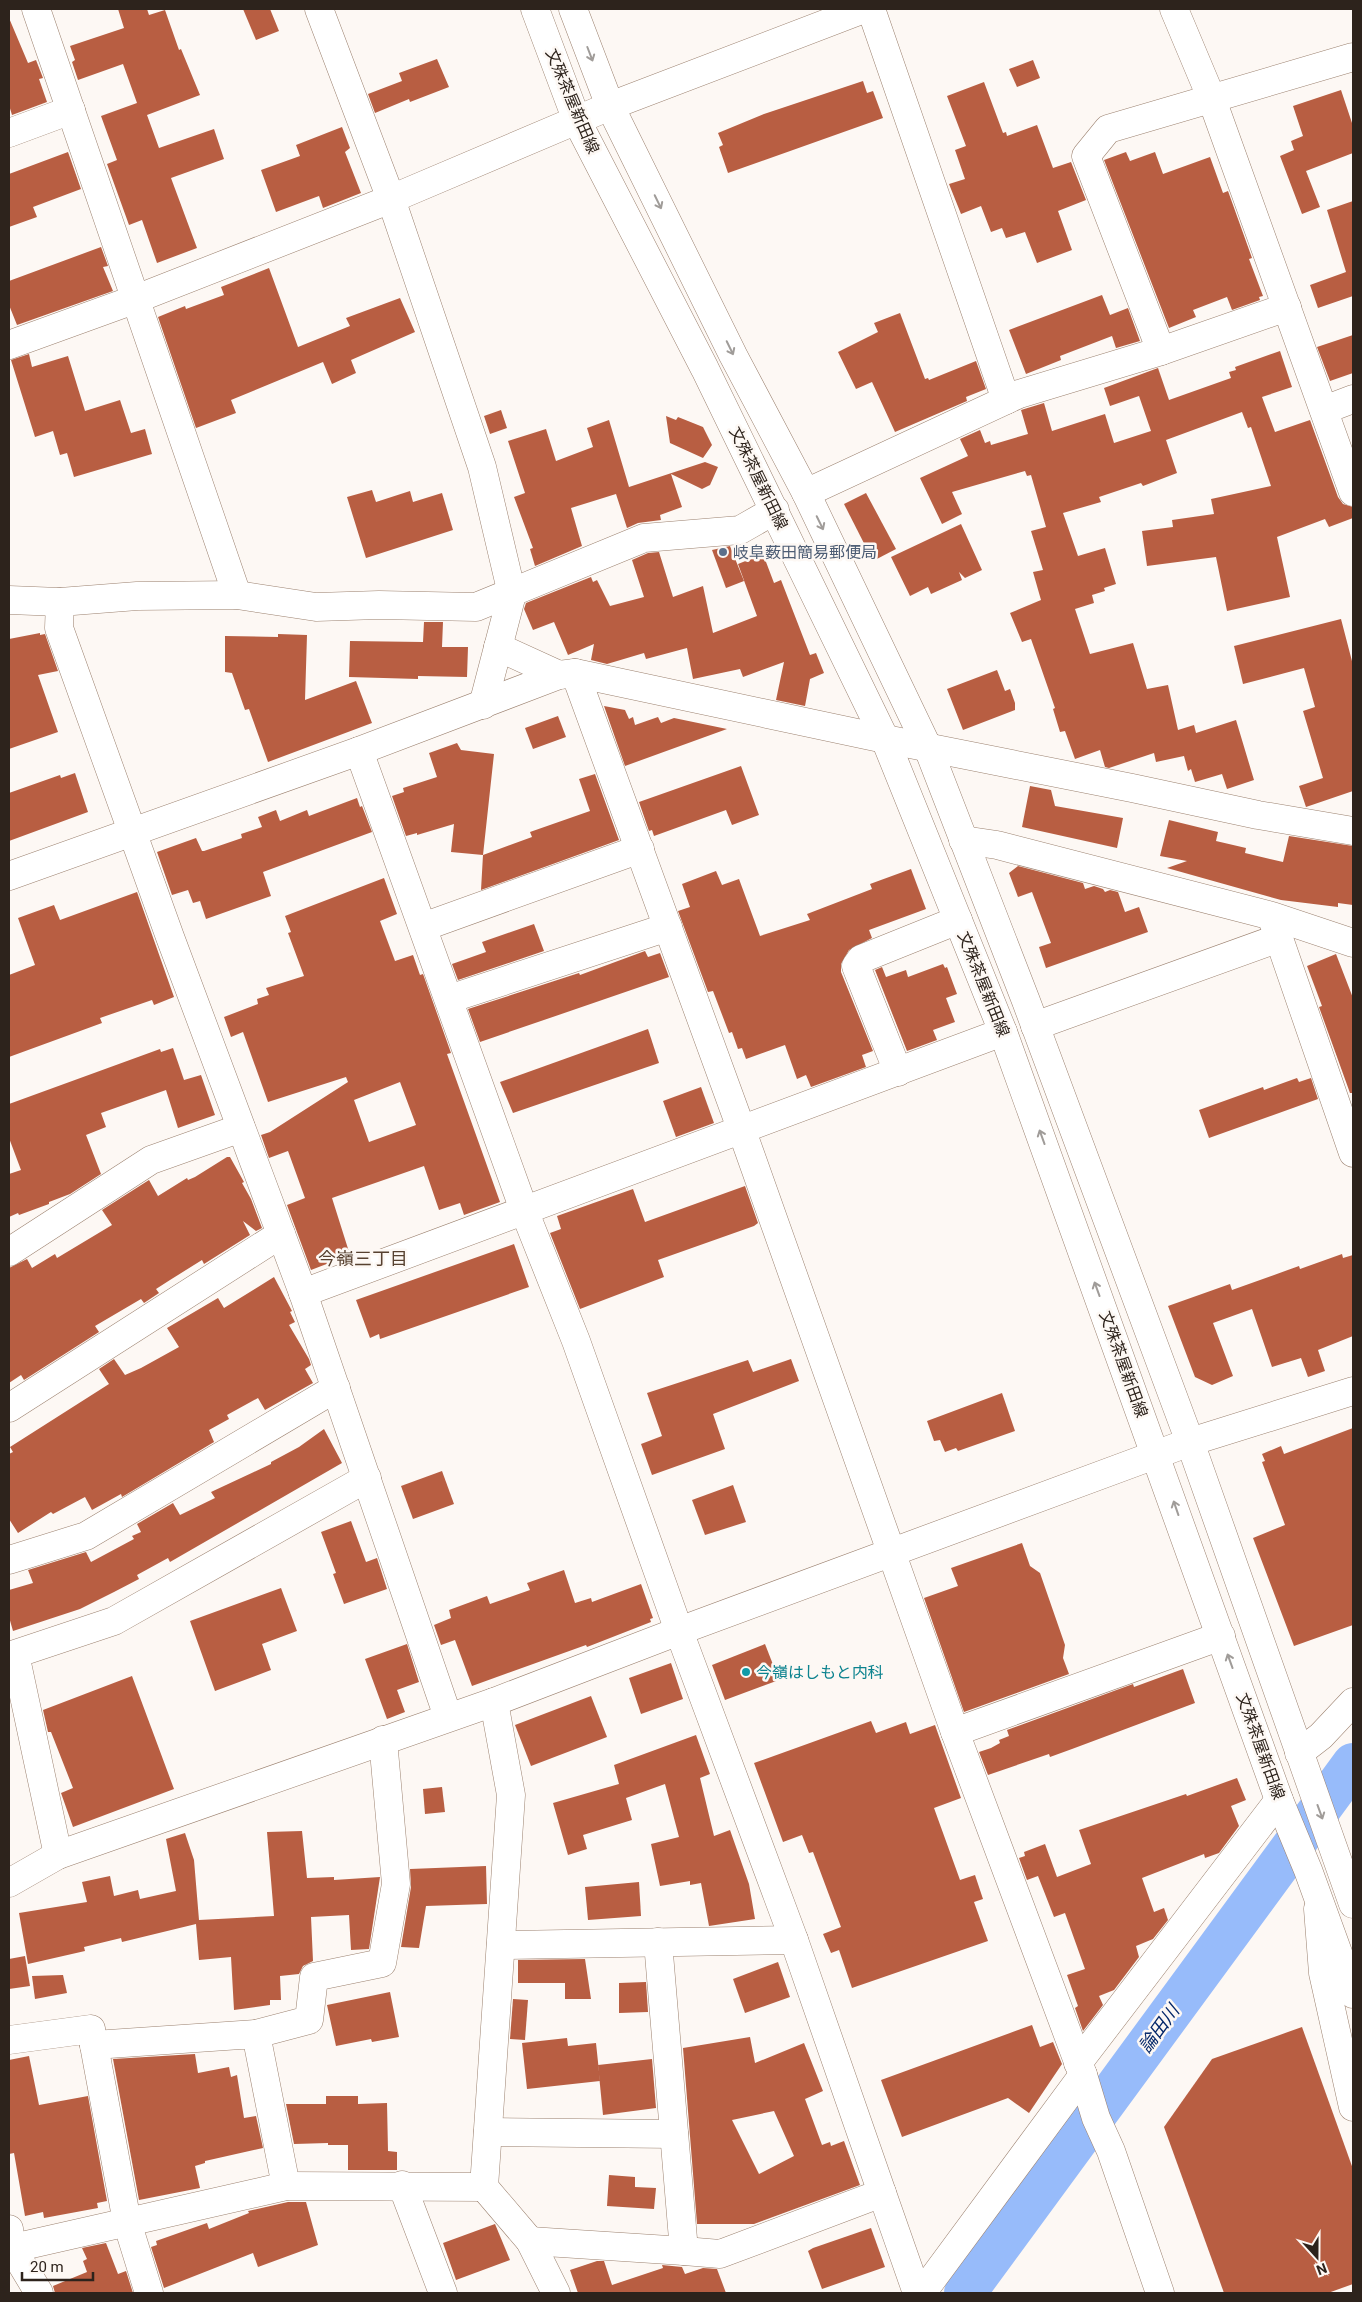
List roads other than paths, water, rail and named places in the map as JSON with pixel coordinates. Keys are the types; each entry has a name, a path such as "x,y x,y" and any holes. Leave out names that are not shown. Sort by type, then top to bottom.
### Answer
{"street":[{"path":"36,9 238,595"},
{"path":"320,9 391,199 482,467 512,594 483,705"},
{"name":"文殊茶屋新田線","path":"535,9 577,121 775,510 885,739 1004,1032 1281,1803 1308,1870 1353,1994"},
{"name":"文殊茶屋新田線","path":"573,9 610,106 733,355 806,493 928,748 1035,1026 1190,1442 1302,1763 1342,1867 1353,1904"},
{"path":"1174,9 1211,97 1353,492"},
{"path":"9,345 136,299 391,199 610,106 858,10 1006,400"},
{"path":"1161,351 1086,156 1108,129 1211,97 1353,57"},
{"path":"9,133 71,110"},
{"path":"806,493 1006,400 1161,351 1287,308"},
{"path":"1324,410 1353,399"},
{"path":"9,600 60,602 137,596 238,595 316,607 379,605 476,607 512,594 644,538 740,530 775,510"},
{"path":"60,602 59,628 170,937 303,1293 448,1717"},
{"path":"498,647 567,674 1258,815 1353,831"},
{"path":"9,876 360,751 567,674"},
{"path":"567,674 640,849 891,1553 1081,2069 1096,2118 1110,2151 1160,2293"},
{"path":"360,751 524,1210 576,1341 679,1630 794,1940 917,2293"},
{"path":"963,840 997,846 1275,927 1353,943"},
{"path":"423,927 640,849"},
{"path":"898,1072 856,966 861,959 958,920"},
{"path":"449,999 668,927"},
{"path":"1035,1026 1275,927"},
{"path":"1275,927 1353,1153"},
{"path":"303,1293 1004,1032"},
{"path":"9,1250 151,1160 241,1128"},
{"path":"9,1408 281,1234"},
{"path":"9,1560 86,1536 336,1388"},
{"path":"9,1883 58,1855 494,1702 679,1630 1190,1442 1353,1391"},
{"path":"58,1855 16,1700 15,1654 114,1621 366,1478"},
{"path":"956,1732 1221,1636"},
{"path":"494,1702 511,1795 484,2187 530,2241 556,2293"},
{"path":"1302,1763 1322,1736 1353,1702"},
{"path":"94,2045 256,2034 309,2020 314,1977 382,1963 396,1884 383,1740"},
{"path":"922,2293 1081,2069 1281,1803"},
{"path":"1317,1895 1322,1973 1353,2107"},
{"path":"501,1944 794,1940"},
{"path":"658,1942 684,2251"},
{"path":"9,2040 91,2029 127,2222 149,2293"},
{"path":"256,2034 286,2186"},
{"path":"488,2132 674,2134"},
{"path":"38,2293 10,2242 127,2222 286,2186 402,2185 484,2187"},
{"path":"402,2185 443,2293"},
{"path":"530,2241 720,2254 882,2193"}],"waterway":[{"name":"論田川","path":"965,2293 1353,1764"}],"place":[{"name":"岐阜薮田簡易郵便局","path":"723,552"},
{"name":"今嶺はしもと内科","path":"746,1672"}],"district":[{"name":"今嶺三丁目","path":"363,1259"}]}
